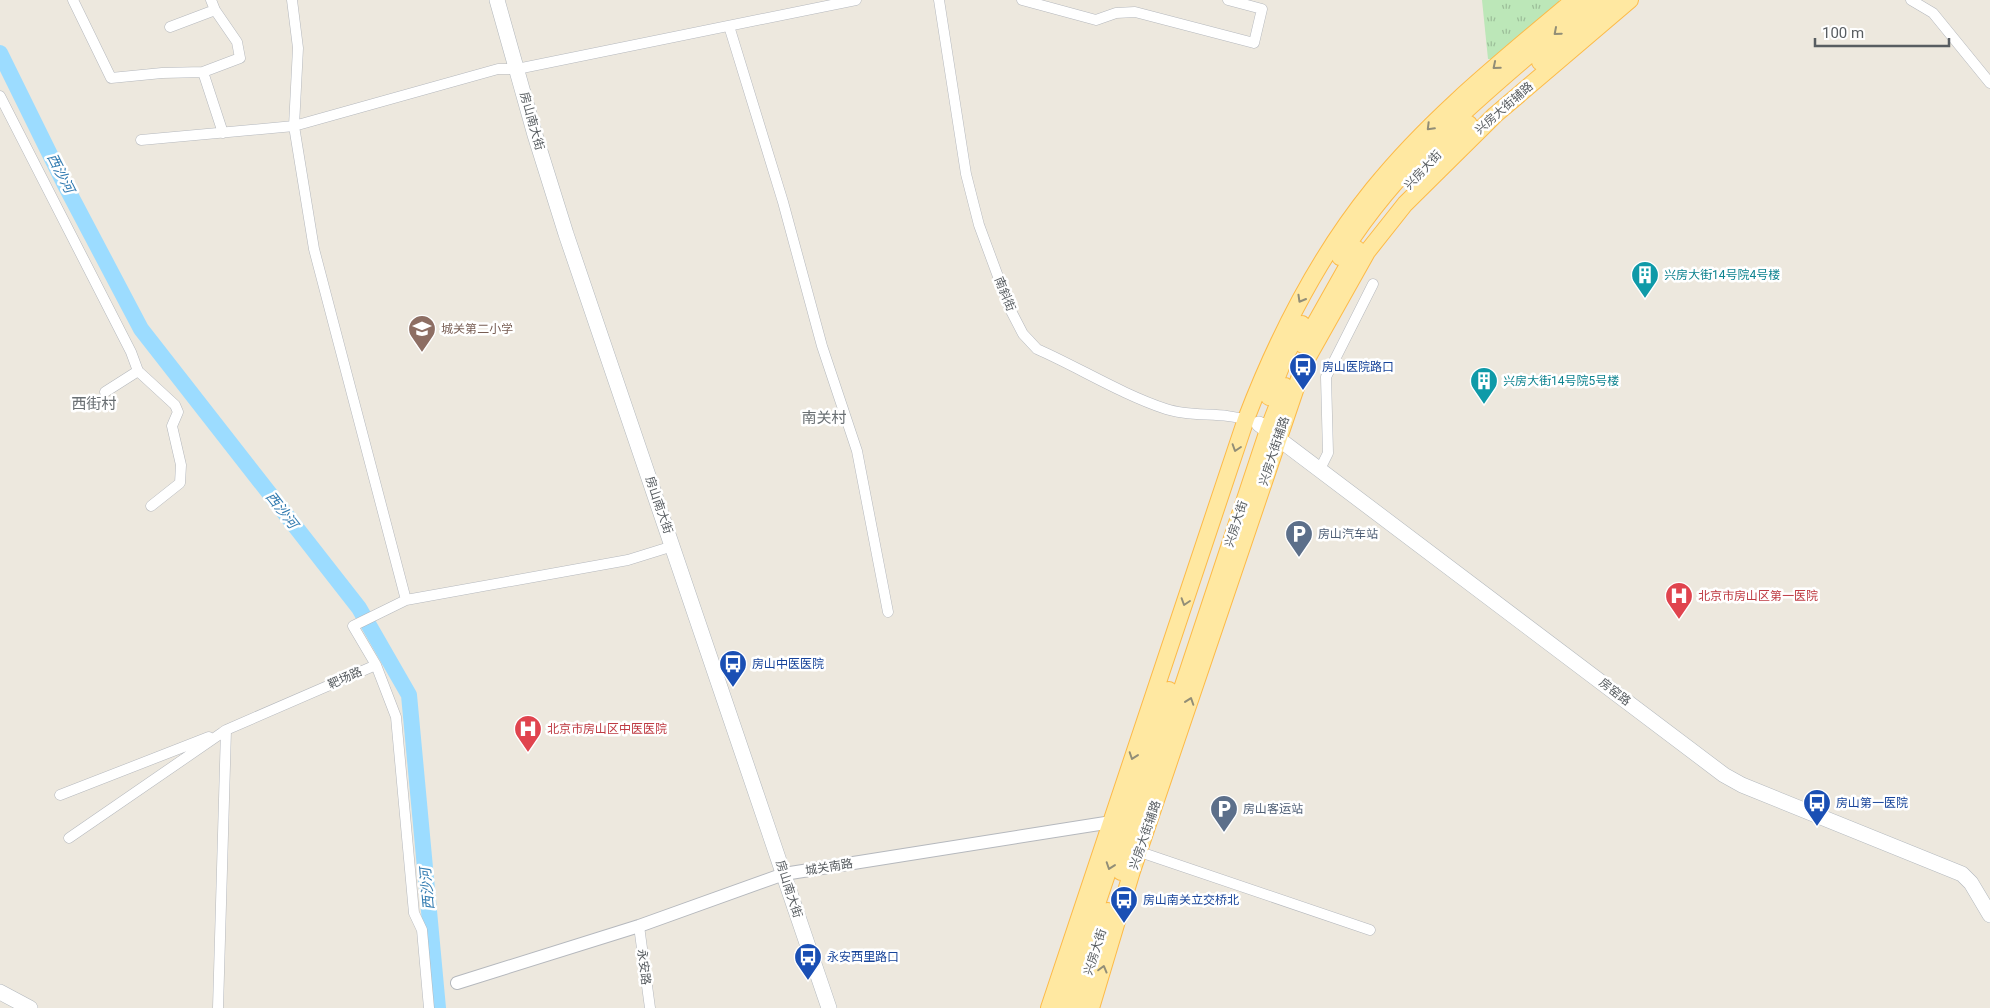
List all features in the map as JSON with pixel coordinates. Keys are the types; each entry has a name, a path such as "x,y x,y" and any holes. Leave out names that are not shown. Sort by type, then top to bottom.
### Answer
{"main road":[{"name":"房山南大街","path":"497,0 566,234 829,1008"},
{"name":"兴房大街","path":"1076,1008 1224,560 1263,428 1282,334 1335,242 1373,188 1427,129 1478,81 1564,6 1574,0"},
{"name":"兴房大街","path":"1049,1008 1263,428 1295,361 1329,274 1350,241 1389,190 1449,127 1594,0"},
{"name":"兴房大街","path":"1309,322 1357,249 1396,199 1440,150 1612,0"},
{"name":"兴房大街辅路","path":"1092,1008 1113,930 1225,602 1240,549 1263,428 1304,364 1368,252 1405,204 1448,159 1498,112 1630,0"},
{"path":"1449,127 1478,81"},
{"path":"1329,274 1335,242"},
{"path":"1282,334 1309,322 1314,347"},
{"name":"房窑路","path":"1263,428 1320,469 1724,775 1742,785 1962,874 1971,883 1990,916"},
{"path":"1224,560 1240,549"},
{"name":"兴房大街","path":"1062,1008 1118,821"},
{"path":"1094,952 1113,930"},
{"path":"0,992 30,1008"}],"street":[{"path":"73,0 111,78 162,72 203,72 240,58 236,42 213,5 170,27"},
{"path":"292,0 298,48 294,126 314,249 406,600"},
{"path":"141,140 294,126 498,69 517,69 856,0"},
{"name":"南斜街","path":"939,0 966,174 979,225 1010,309 1023,334 1037,349 1168,410 1202,415 1235,415 1263,428"},
{"path":"1022,0 1096,20 1116,13 1135,12 1254,43 1262,9 1228,0"},
{"path":"1911,0 1932,13 1990,83"},
{"path":"729,26 783,202 822,346 857,451 888,612"},
{"path":"203,72 223,133"},
{"path":"0,96 131,352 138,371 175,405 178,412 172,426 181,465 180,483 151,506"},
{"path":"1320,469 1328,454 1326,377 1373,284"},
{"path":"105,392 138,371"},
{"name":"靶场路","path":"69,838 226,730 376,665 353,626 406,600 628,560 673,546"},
{"path":"376,665 396,717 414,914 422,930 429,1008"},
{"path":"60,795 226,730 218,1008"},
{"name":"城关南路","path":"457,983 639,926 784,874 1118,821"},
{"path":"1140,852 1370,930"},
{"name":"永安路","path":"639,926 650,1008"}],"green space":[{"path":"1482,0 1559,0 1559,2 1494,59 1488,59"}],"waterway":[{"name":"西沙河","path":"0,53 64,183 141,329 359,608 409,695 438,1008"}],"place":[{"name":"兴房大街14号院4号楼","path":"1645,299"},
{"name":"城关第二小学","path":"422,353"},
{"name":"房山医院路口","path":"1303,391"},
{"name":"兴房大街14号院5号楼","path":"1484,405"},
{"name":"房山汽车站","path":"1299,558"},
{"name":"北京市房山区第一医院","path":"1679,620"},
{"name":"房山中医医院","path":"733,688"},
{"name":"北京市房山区中医医院","path":"528,753"},
{"name":"房山第一医院","path":"1817,827"},
{"name":"房山客运站","path":"1224,833"},
{"name":"房山南关立交桥北","path":"1124,924"},
{"name":"永安西里路口","path":"808,981"}],"district":[{"name":"西街村","path":"94,404"},
{"name":"南关村","path":"824,418"}]}
